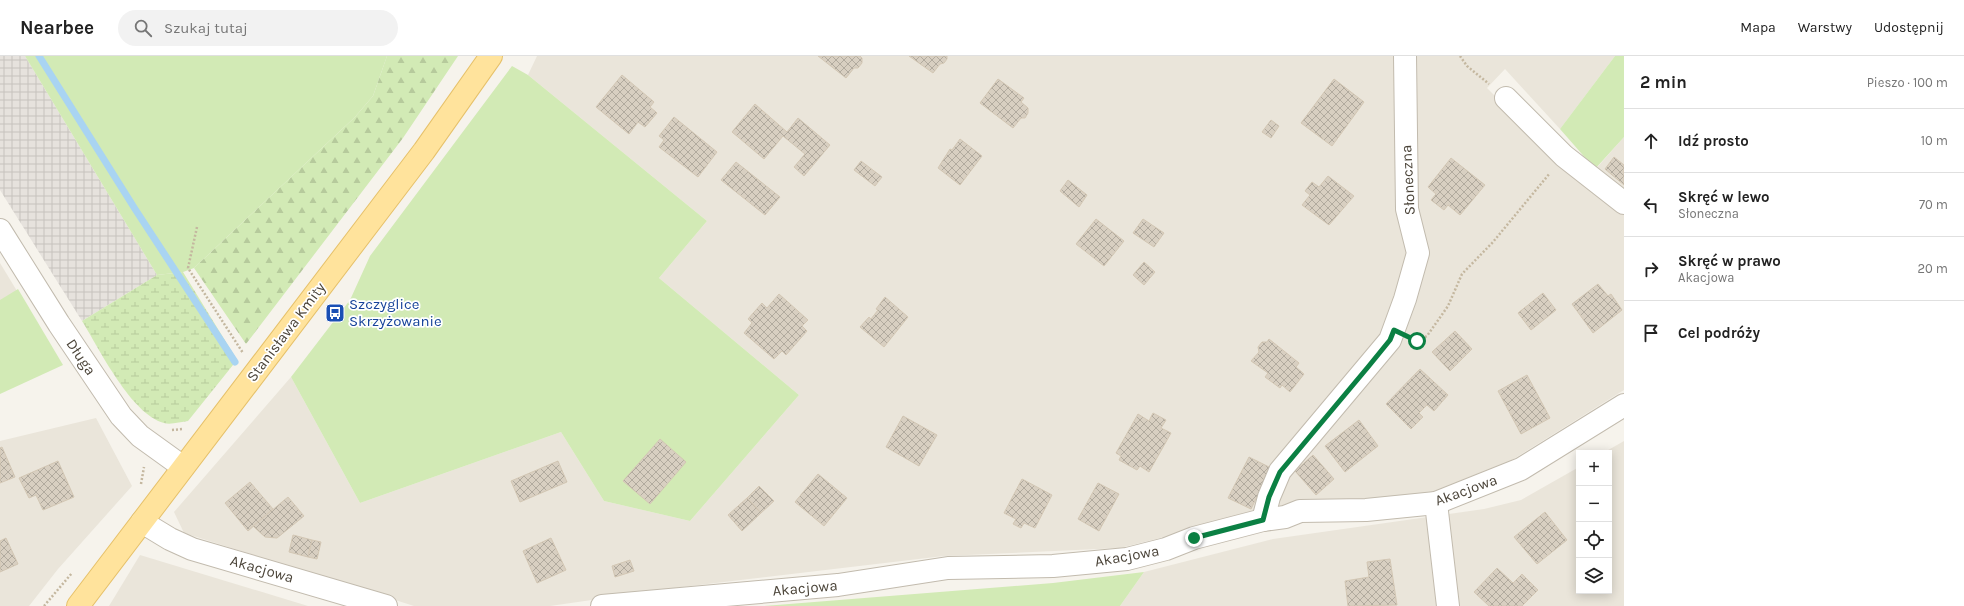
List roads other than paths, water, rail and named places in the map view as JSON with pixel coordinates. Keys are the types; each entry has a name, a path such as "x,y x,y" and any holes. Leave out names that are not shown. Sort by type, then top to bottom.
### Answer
{"main road":[{"name":"Stanisława Kmity","path":"78,606 424,151 491,56"}],"street":[{"name":"Słoneczna","path":"1263,520 1269,497 1280,472 1390,340 1418,254 1407,209 1405,56"},
{"path":"1506,98 1564,156 1624,203"},
{"name":"Długa","path":"0,230 64,330 122,416 137,433 183,467"},
{"name":"Akacjowa","path":"602,606 838,585 948,568 1053,566 1127,559 1166,549 1194,538 1263,520 1286,517 1300,511 1366,510 1436,503 1521,469 1624,405"},
{"path":"1436,503 1448,606"},
{"name":"Akacjowa","path":"142,522 170,539 192,549 383,605"}],"waterway":[{"path":"39,56 135,209 235,362"}],"place":[{"name":"Szczyglice Skrzyżowanie","path":"335,313"}]}
